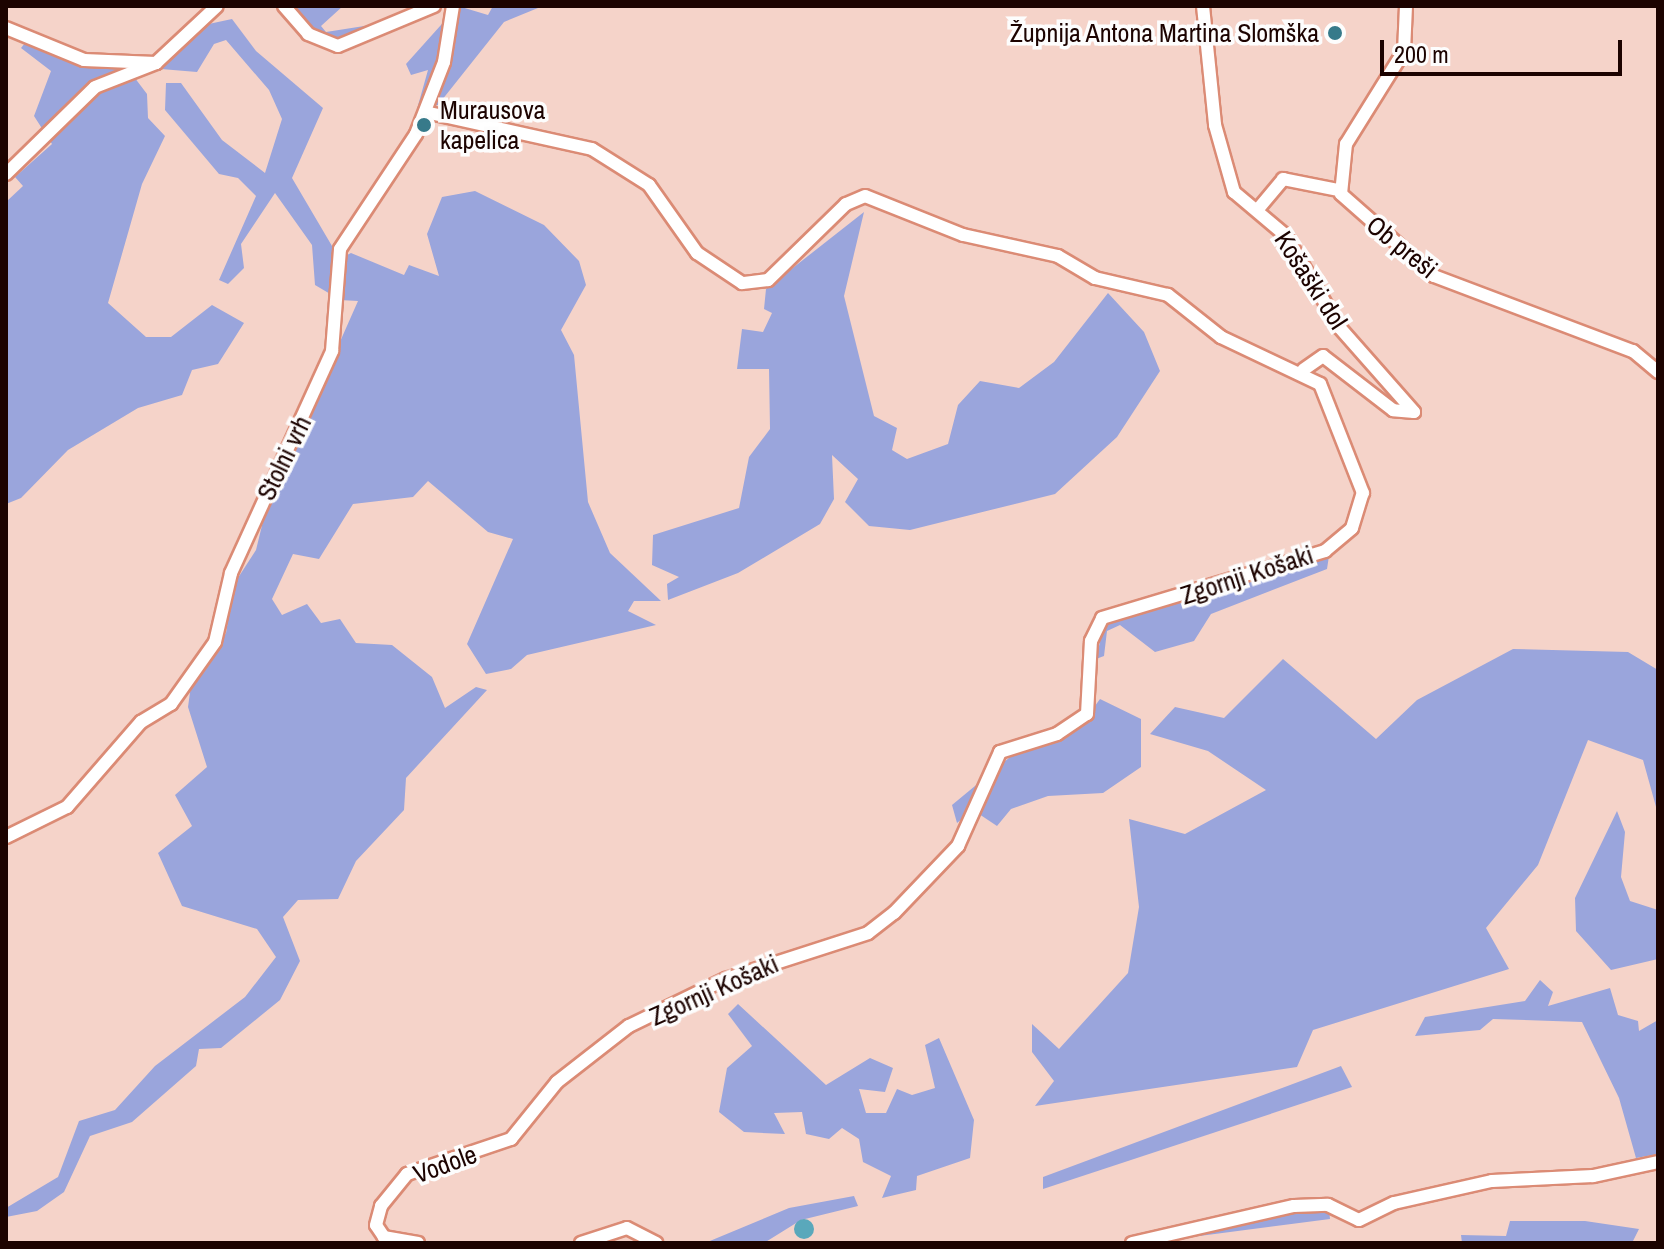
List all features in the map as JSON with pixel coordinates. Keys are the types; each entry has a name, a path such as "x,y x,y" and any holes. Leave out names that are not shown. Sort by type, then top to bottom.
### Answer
{"street":[{"path":"6,174 95,87 156,63 217,6"},
{"path":"284,6 308,34 338,46 434,6"},
{"name":"Stolni vrh","path":"6,837 67,807 141,722 171,704 215,642 231,573 332,351 340,249 425,112 444,62 453,6"},
{"name":"Košaški dol","path":"1203,6 1215,125 1230,182 1285,235 1340,328 1414,412 1393,410 1323,356 1303,370"},
{"path":"1259,208 1283,179 1338,190 1346,144 1404,51 1406,6"},
{"path":"6,28 84,60 156,63"},
{"name":"Zgornji Košaki","path":"425,112 592,149 649,185 697,253 742,283 768,280 846,204 873,197 963,235 1047,252 1095,278 1168,295 1221,337 1303,370 1328,396 1363,493 1340,542 1220,587 1112,611 1091,641 1087,714 1057,734 1000,752 958,846 894,913 868,933 726,979 611,1036 530,1115"},
{"name":"Ob preši","path":"1338,190 1434,276 1633,351 1658,372"},
{"name":"Vodole","path":"418,1243 384,1237 376,1225 381,1206 407,1174 497,1146 530,1115"},
{"path":"1132,1243 1270,1210 1328,1205 1359,1220 1407,1199 1492,1181 1593,1176 1658,1162"},
{"path":"581,1243 627,1228 656,1243"}],"shaded area":[{"path":"288,6 343,6 321,26 326,32 377,24 360,40 327,42"},
{"path":"458,6 488,15 493,6 538,8 504,22 438,105 417,109 428,70 411,75 406,64"},
{"path":"232,19 256,51 323,108 292,178 332,246 332,295 315,285 312,245 275,193 241,244 244,268 228,284 219,280 256,196 238,178 219,174 165,110 166,83 181,83 222,140 265,173 282,119 269,90 226,40 214,44 197,72 161,69 204,25"},
{"path":"33,33 81,58 122,61 147,94 148,118 165,136 142,184 108,303 146,337 171,337 212,305 244,323 218,364 192,370 182,395 138,408 68,450 21,498 6,504 6,202 23,186 15,177 52,144 34,116 51,71 21,48"},
{"path":"475,191 544,225 579,261 586,285 561,330 574,355 588,502 610,553 661,601 634,601 628,611 656,625 527,655 511,669 486,674 467,644 513,539 488,532 428,481 413,497 353,504 319,559 293,554 272,599 282,615 307,604 321,623 340,619 356,643 392,645 432,677 445,708 476,687 487,690 406,778 404,810 356,861 338,899 298,900 283,917 300,961 280,1000 221,1048 199,1049 196,1066 132,1122 90,1136 64,1192 37,1211 6,1217 6,1208 58,1177 79,1121 115,1110 155,1066 245,997 276,957 257,929 182,906 158,853 192,826 175,795 207,767 188,707 191,685 226,633 234,584 256,550 266,509 358,301 340,300 343,257 351,253 404,275 409,265 439,276 427,234 442,197"},
{"path":"864,212 844,296 874,416 897,428 892,450 907,459 948,444 958,405 980,381 1019,388 1054,362 1108,293 1144,332 1160,371 1117,437 1055,494 910,530 869,526 845,502 858,479 832,455 834,499 820,524 738,573 668,600 667,584 679,577 652,565 653,535 739,508 749,457 770,429 769,369 737,369 742,329 763,332 772,313 764,309 766,289"},
{"path":"1329,556 1327,569 1211,614 1194,641 1155,652 1120,625 1107,631 1104,656 1096,659 1105,620"},
{"path":"1513,649 1628,652 1658,670 1658,814 1643,760 1588,740 1538,865 1486,928 1509,969 1313,1030 1297,1067 1035,1106 1054,1081 1032,1052 1032,1024 1059,1049 1128,973 1139,907 1129,819 1185,834 1266,790 1208,751 1150,734 1175,707 1224,718 1283,659 1376,739 1417,700"},
{"path":"1100,699 1141,719 1141,767 1103,793 1048,796 1011,809 997,826 973,810 957,823 952,805 1021,748 1079,728"},
{"path":"1617,811 1625,832 1621,877 1630,901 1658,910 1658,959 1611,970 1576,931 1575,898"},
{"path":"1540,980 1553,992 1548,1006 1610,988 1618,1015 1638,1021 1639,1031 1658,1020 1658,1154 1636,1158 1619,1098 1582,1022 1493,1019 1480,1030 1415,1036 1425,1017 1525,1001"},
{"path":"738,1004 826,1085 870,1058 893,1068 885,1092 859,1089 866,1113 886,1113 897,1089 912,1095 935,1088 925,1045 939,1038 974,1120 970,1158 917,1176 916,1190 882,1198 891,1176 863,1162 859,1139 842,1128 829,1139 806,1134 802,1112 774,1113 785,1134 744,1132 719,1112 727,1068 752,1046 728,1014"},
{"path":"1341,1066 1352,1087 1043,1189 1043,1177"},
{"path":"854,1196 858,1206 801,1220 764,1243 705,1243 789,1208"},
{"path":"1300,1209 1329,1209 1330,1219 1146,1243"},
{"path":"800,1219 808,1219 814,1229 808,1239 800,1239 794,1233 794,1225"},
{"path":"1510,1221 1585,1221 1639,1229 1632,1243 1462,1243 1461,1235 1506,1236"}],"place":[{"name":"Župnija Antona Martina Slomška","path":"1335,33"},
{"name":"Murausova kapelica","path":"424,125"}]}
